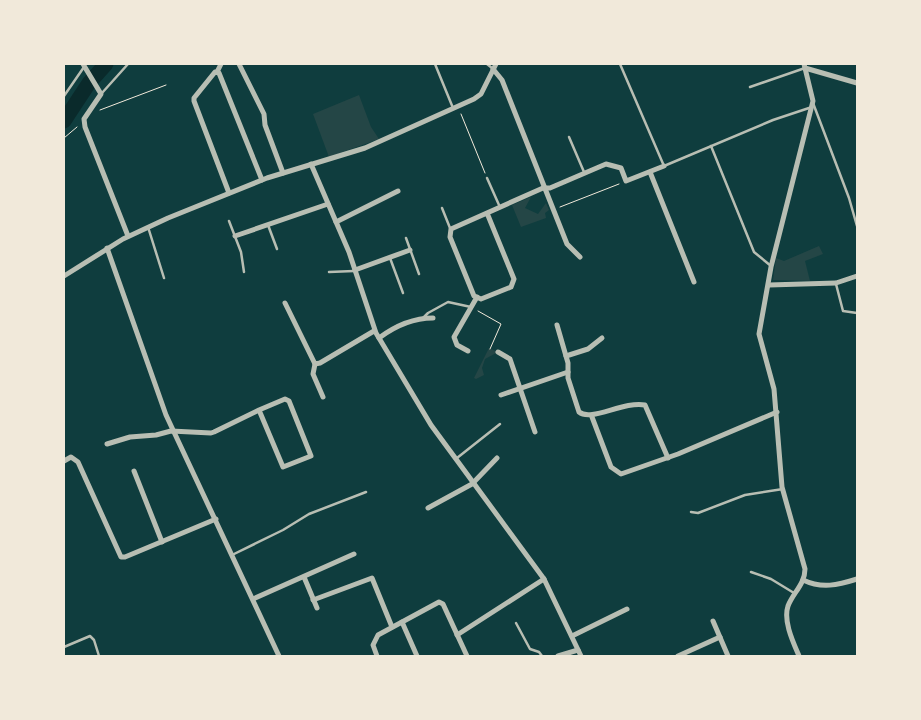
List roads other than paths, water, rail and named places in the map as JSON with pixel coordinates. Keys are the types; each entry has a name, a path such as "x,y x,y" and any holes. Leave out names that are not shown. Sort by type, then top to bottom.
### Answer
{"street":[{"path":"220,64 217,72 262,180"},
{"path":"238,64 264,114 265,125 283,173"},
{"path":"64,276 107,248 148,227 262,180 365,148 455,107 481,94 494,66"},
{"path":"494,66 502,80 543,188 567,244 580,257"},
{"path":"804,66 857,83"},
{"path":"799,656 787,617 788,604 803,580 805,569 782,489 777,412 772,378 759,334 771,267 813,101 804,66"},
{"path":"84,68 100,93 86,115 84,122 128,236"},
{"path":"217,72 212,74 194,101 228,193"},
{"path":"311,164 355,270 374,331 431,425 544,579 581,656"},
{"path":"487,212 514,279 511,287 481,299 474,296 450,237 451,229 499,205 543,188 550,188 606,164 621,168 626,180 664,166"},
{"path":"650,172 694,282"},
{"path":"336,222 398,191"},
{"path":"235,236 328,204"},
{"path":"107,248 146,362 175,432 279,656"},
{"path":"355,270 410,250"},
{"path":"769,285 836,283 857,276"},
{"path":"468,351 457,345 454,337 477,297"},
{"path":"284,303 315,364 313,374 323,397"},
{"path":"379,338 396,327 423,318 433,318"},
{"path":"557,325 579,412 583,415 592,416 625,405 645,405 668,458"},
{"path":"315,364 320,363 374,331"},
{"path":"566,356 591,347 602,338"},
{"path":"498,352 510,359 535,432"},
{"path":"501,395 568,372"},
{"path":"108,444 142,434 152,436 171,431 211,433 258,410 285,400 288,401 311,456 283,467 258,410"},
{"path":"592,416 609,462 618,474 668,458 777,412"},
{"path":"64,462 71,458 78,462 119,555 126,557 216,520"},
{"path":"428,508 472,483 497,458"},
{"path":"134,470 162,542"},
{"path":"252,598 354,554"},
{"path":"304,577 317,608"},
{"path":"313,600 372,578 392,627"},
{"path":"803,580 817,585 831,586 857,578"},
{"path":"458,634 544,579"},
{"path":"377,656 373,647 375,639 392,627 441,602 467,656"},
{"path":"572,636 628,609"},
{"path":"712,621 728,656"},
{"path":"402,622 417,656"},
{"path":"678,656 720,637"},
{"path":"558,656 578,650"}],"lane":[{"path":"100,93 128,64"},
{"path":"435,64 455,107"},
{"path":"487,64 494,66"},
{"path":"620,64 664,166 773,120 810,108"},
{"path":"750,87 804,66"},
{"path":"64,96 84,68"},
{"path":"813,101 849,198 857,226"},
{"path":"569,137 584,174"},
{"path":"711,146 754,252 771,267"},
{"path":"487,178 499,205"},
{"path":"442,208 451,229"},
{"path":"229,220 244,272"},
{"path":"268,225 276,249"},
{"path":"148,227 164,278"},
{"path":"406,238 419,274"},
{"path":"390,258 403,293"},
{"path":"329,272 355,270"},
{"path":"836,283 843,311 857,313"},
{"path":"423,318 428,312 448,302 471,307"},
{"path":"457,458 500,424"},
{"path":"691,512 698,513 745,495 782,489"},
{"path":"232,555 284,530 310,514 366,492"},
{"path":"751,572 771,579 795,594"},
{"path":"516,622 530,649 539,652 542,656"},
{"path":"64,647 90,636 94,640 99,656"}],"waterway":[{"path":"64,121 89,83 106,64"}]}
